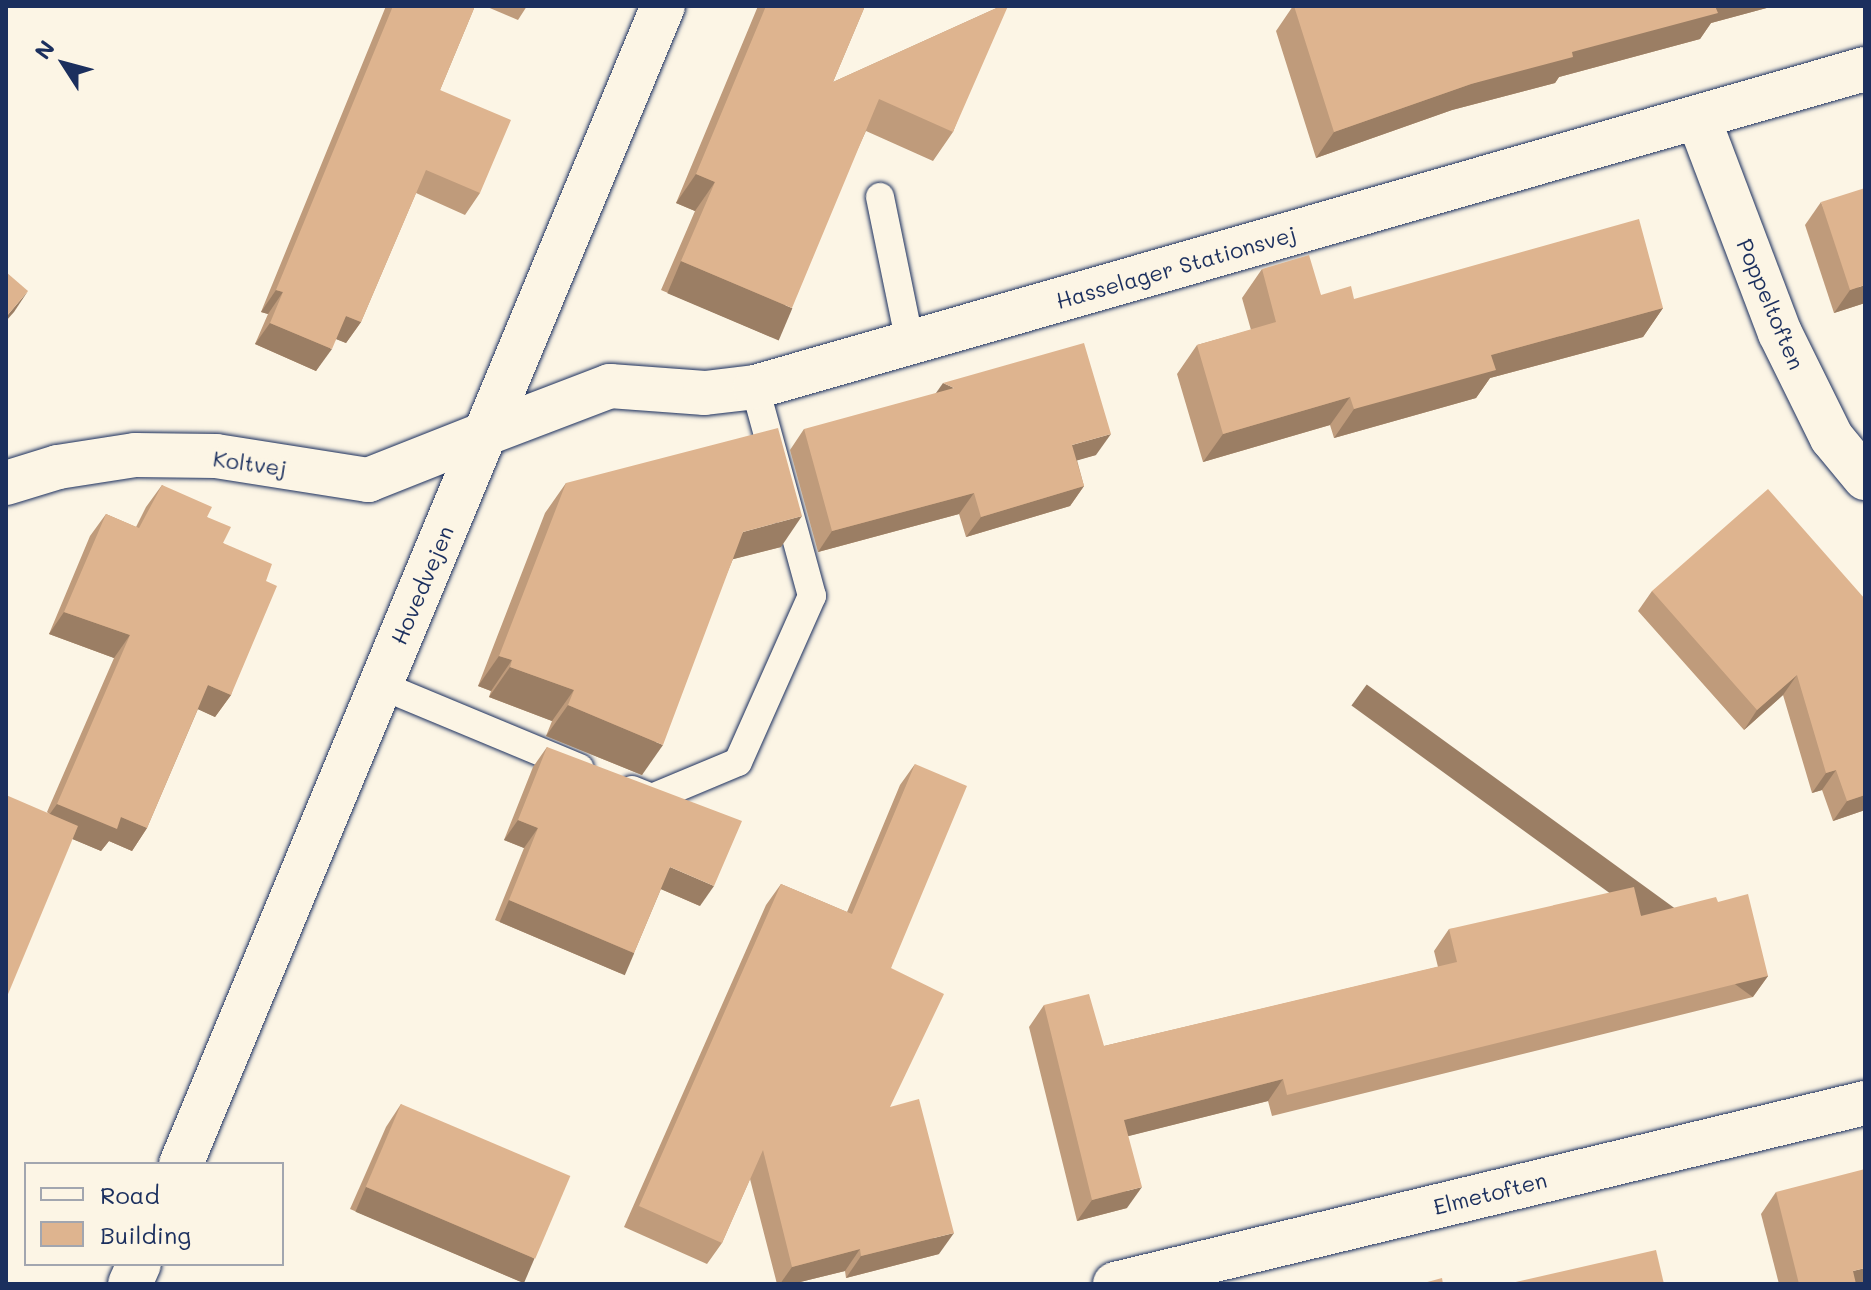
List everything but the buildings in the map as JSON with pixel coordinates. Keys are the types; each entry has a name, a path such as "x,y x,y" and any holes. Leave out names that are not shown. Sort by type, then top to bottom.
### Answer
{"street":[{"name":"Hovedvejen","path":"182,1162 663,6"},
{"name":"Hasselager Stationsvej","path":"487,433 610,386 705,393 755,387 1699,120 1865,69"},
{"name":"Poppeltoften","path":"1699,120 1780,333 1832,438 1865,478"},
{"name":"Koltvej","path":"6,483 58,467 135,455 216,456 368,480 487,433"},
{"name":"Elmetoften","path":"1115,1284 1865,1103"}],"lane":[{"path":"880,197 910,343"},
{"path":"380,685 652,798 738,762 812,596 755,387"}]}
